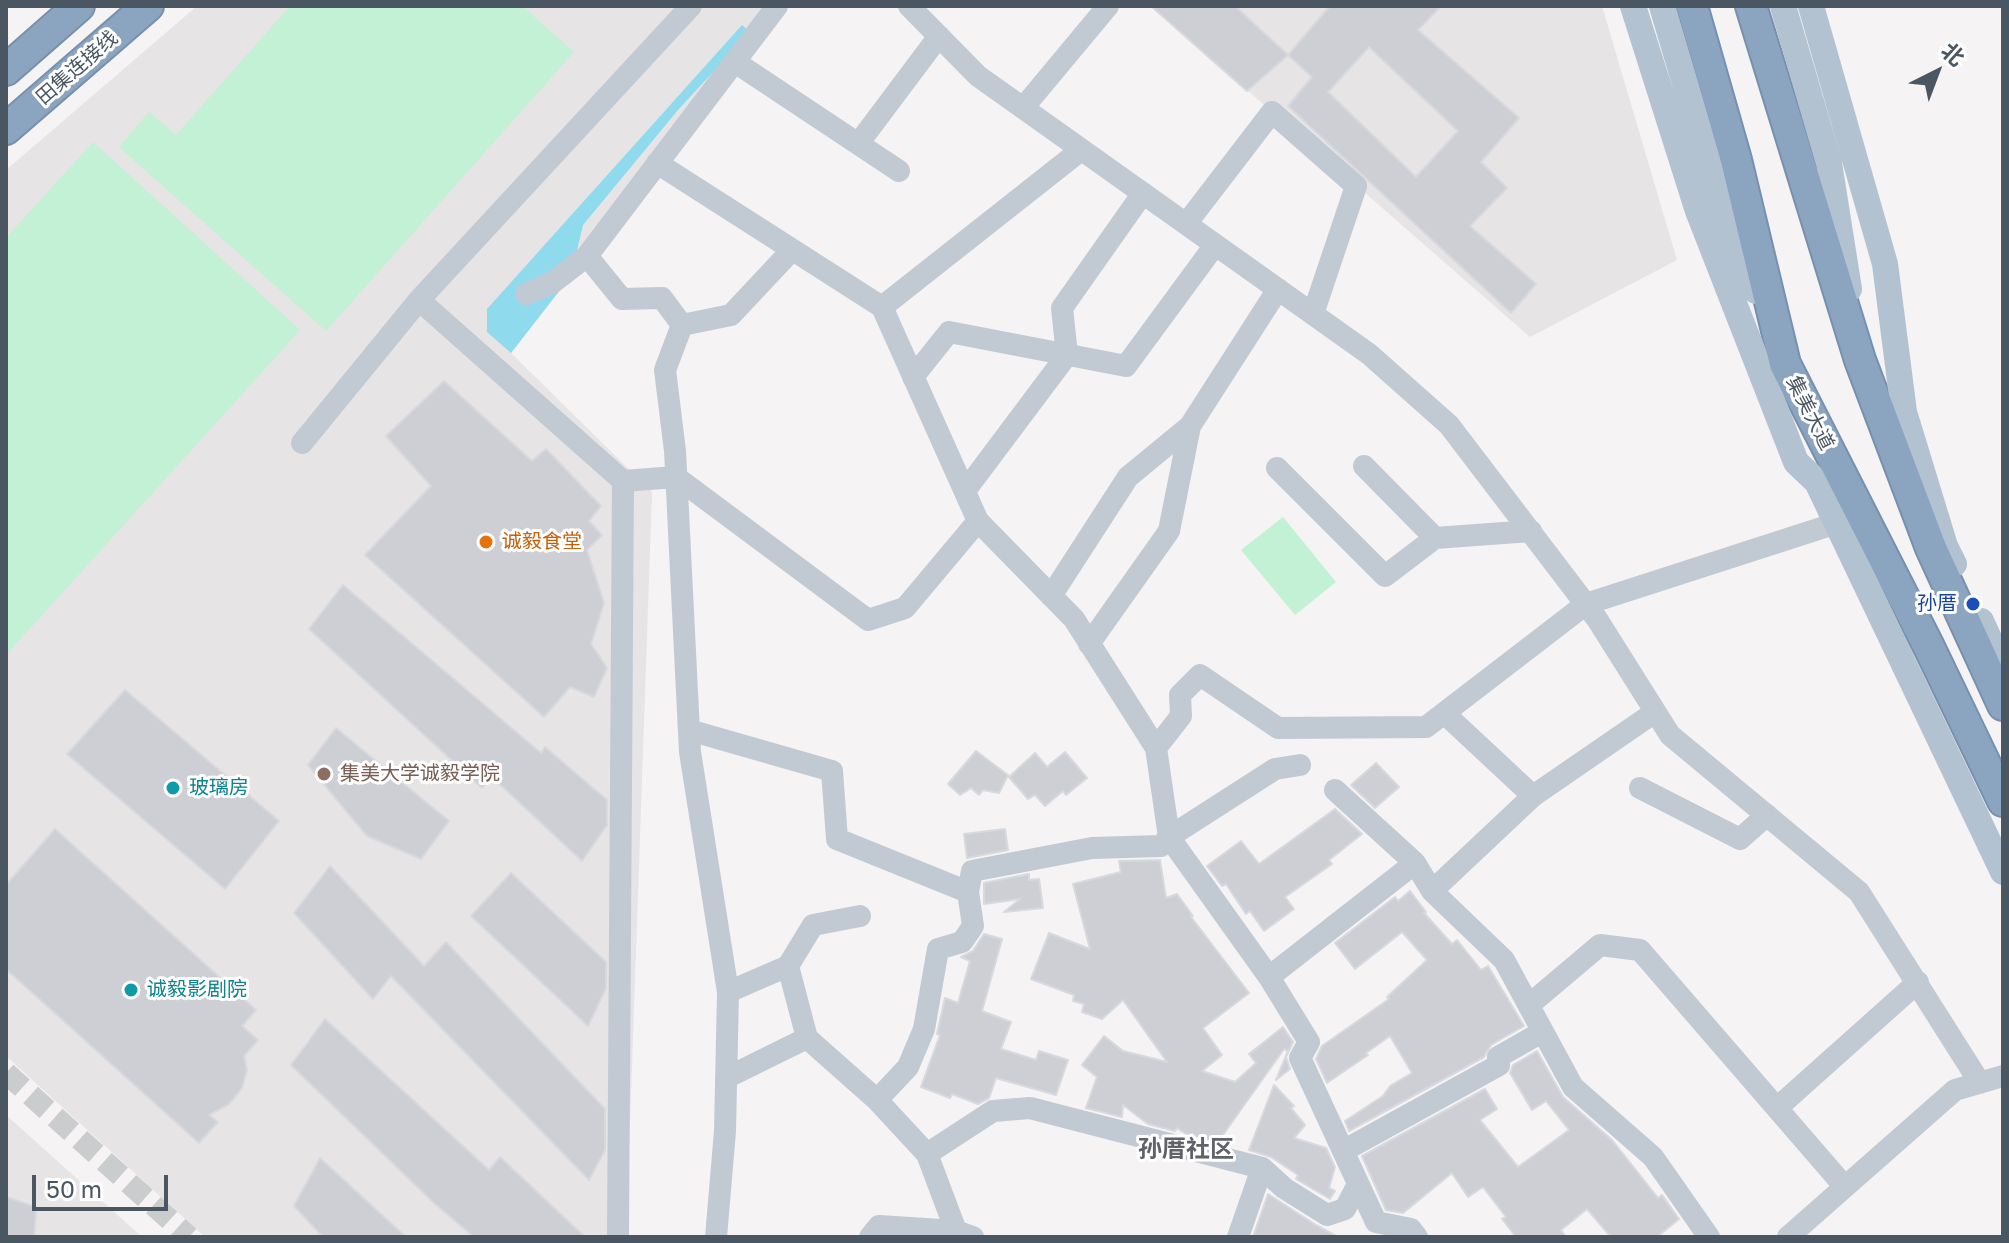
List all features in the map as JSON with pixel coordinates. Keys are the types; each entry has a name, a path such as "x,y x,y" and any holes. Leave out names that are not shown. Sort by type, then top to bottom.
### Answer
{"highway":[{"path":"6,70 79,6"},
{"name":"田集连接线","path":"6,129 148,6"},
{"path":"1692,6 1736,160 1785,364"},
{"path":"1751,6 1860,360 1931,548 1999,685"},
{"path":"6,58 54,29"},
{"name":"集美大道","path":"1785,364 1929,647 2003,801"}],"main road":[{"path":"1633,6 1698,211 1796,462 1817,482 2003,872"},
{"name":"集美大道","path":"1662,6 1713,178 1785,364"},
{"path":"1783,6 1829,163 1860,360"},
{"path":"1811,6 1885,264 1904,412 1945,546 1987,635 1999,685"}],"street":[{"path":"302,443 419,300 691,6"},
{"path":"526,294 552,283 587,256 777,6"},
{"path":"909,6 978,76 1369,354 1449,425 1586,604 1670,735 1859,892 1980,1083"},
{"path":"1023,108 1108,6"},
{"path":"858,144 939,36"},
{"path":"735,62 899,171"},
{"path":"1186,224 1272,112 1356,186 1313,314"},
{"path":"882,307 1081,150"},
{"path":"657,163 882,307 978,521 1074,619 1156,748 1169,837 1269,977 1309,1042 1300,1058 1376,1222 1411,1229 1417,1237"},
{"path":"965,491 1067,355 1062,308 1143,193"},
{"path":"913,377 949,332 1126,366 1215,245"},
{"path":"682,325 731,315 792,250"},
{"path":"587,256 622,299 662,298 682,325"},
{"path":"1051,596 1128,477 1190,426 1278,289"},
{"path":"419,300 623,481 676,477 868,620 905,608 978,521"},
{"path":"682,325 665,370 676,477 690,752 728,992 716,1237"},
{"path":"1089,644 1169,531 1190,426"},
{"path":"1364,466 1435,538"},
{"path":"1277,468 1385,576 1435,538 1531,531"},
{"path":"618,1237 623,481"},
{"path":"1156,748 1181,716 1180,695 1200,675 1278,728 1426,727 1586,604 1837,523"},
{"path":"1432,891 1533,796 1655,712"},
{"path":"1444,713 1533,796"},
{"path":"689,730 832,771 837,839 968,892"},
{"path":"877,1100 908,1067 919,1042 938,949 962,942 973,926 968,892 972,871 1092,848 1161,846 1169,837 1275,769 1300,765"},
{"path":"1640,788 1740,839 1767,815"},
{"path":"1335,790 1415,863 1432,891 1504,960 1573,1087 1653,1157 1709,1237"},
{"path":"1269,977 1415,863"},
{"path":"728,992 788,966 813,925 860,916"},
{"path":"1529,1005 1600,945 1640,950 1845,1187"},
{"path":"788,966 807,1038 877,1100 927,1154 965,1234"},
{"path":"1777,1108 1918,982"},
{"path":"1343,1151 1499,1065 1498,1057 1542,1032"},
{"path":"726,1078 807,1038"},
{"path":"1788,1237 1955,1090 2003,1076"},
{"path":"927,1154 993,1111 1030,1108 1262,1168 1284,1188 1327,1215 1345,1209 1358,1184"},
{"path":"1238,1237 1262,1168"},
{"path":"870,1237 879,1226 965,1234"}],"shaded area":[{"name":"集美大学诚毅学院","path":"197,6 782,6 511,353 652,492 626,1237 205,1237 6,1056 6,170"},
{"path":"1151,6 1602,6 1677,260 1530,337"},
{"path":"6,1115 142,1237 6,1237"}],"green space":[{"path":"290,6 522,6 574,52 326,331 119,147 149,112 176,135"},
{"path":"93,142 300,330 6,655 6,238"},
{"path":"1283,517 1336,582 1295,615 1241,550"}],"water":[{"path":"742,25 750,32 678,110 583,225 571,276 511,353 487,332 487,309"}],"building":[{"path":"1151,6 1235,6 1288,55 1247,91"},
{"path":"1330,6 1441,6 1418,30 1519,118 1481,162 1507,188 1470,226 1536,284 1511,313 1288,106 1312,77 1288,55","holes":["1369,47 1458,131 1416,177 1328,92"]},
{"name":"诚毅食堂","path":"444,381 532,461 546,449 601,506 589,521 602,535 587,550 604,603 591,644 607,668 594,697 570,687 544,717 365,555 431,486 386,436"},
{"path":"343,585 541,753 545,747 607,800 607,825 582,861 492,777 482,788 309,629"},
{"name":"玻璃房","path":"125,690 279,821 225,889 67,754"},
{"path":"336,728 449,821 421,859 367,836 308,765"},
{"path":"976,751 1008,775 999,793 983,790 979,795 971,788 960,795 948,784"},
{"path":"1065,752 1087,778 1066,795 1063,791 1045,806 1035,795 1028,799 1009,777 1035,753 1047,767"},
{"path":"1376,763 1399,787 1375,808 1351,785"},
{"path":"1335,809 1362,834 1329,860 1332,864 1285,897 1294,909 1264,931 1250,911 1246,914 1226,884 1222,886 1207,866 1241,841 1259,864"},
{"name":"诚毅影剧院","path":"55,829 256,1010 242,1026 258,1040 244,1056 247,1070 242,1088 229,1104 209,1115 218,1122 199,1143 6,969 6,885"},
{"path":"1005,829 1008,850 967,858 964,834"},
{"path":"1160,860 1166,898 1177,894 1249,993 1203,1028 1222,1055 1202,1071 1235,1082 1256,1063 1249,1054 1283,1027 1293,1042 1286,1057 1290,1069 1276,1080 1288,1051 1284,1049 1218,1142 1186,1134 1177,1128 1175,1131 1148,1124 1123,1105 1122,1117 1086,1108 1097,1077 1082,1065 1104,1036 1123,1051 1167,1062 1123,1000 1102,1019 1082,1012 1084,1004 1073,1001 1074,995 1031,979 1049,933 1090,949 1073,884 1121,872 1119,861"},
{"path":"330,866 424,966 446,942 605,1109 605,1150 589,1180 391,976 373,999 294,913"},
{"path":"511,873 606,962 606,988 588,1026 471,916"},
{"path":"1029,874 1029,880 1039,879 1043,908 1004,912 1020,899 984,904 984,883"},
{"path":"1410,891 1424,913 1452,944 1457,940 1481,970 1488,966 1524,1026 1491,1045 1484,1057 1349,1131 1345,1121 1412,1073 1390,1036 1327,1083 1316,1059 1322,1046 1389,999 1387,997 1427,960 1402,932 1355,969 1335,943 1395,897 1398,901"},
{"path":"984,934 1002,939 982,1011 1011,1022 1001,1049 1036,1060 1039,1051 1068,1060 1056,1095 996,1078 989,1098 978,1104 921,1087 940,1035 937,1034 945,998 958,1003 970,961 961,957 973,951"},
{"path":"325,1019 489,1170 500,1157 585,1237 474,1237 434,1203 291,1065"},
{"path":"1537,1051 1563,1097 1612,1140 1658,1198 1662,1195 1679,1219 1657,1237 1611,1237 1587,1209 1561,1230 1566,1237 1516,1237 1502,1219 1506,1217 1483,1187 1468,1197 1452,1173 1403,1213 1386,1210 1362,1156 1485,1089 1497,1109 1480,1120 1518,1167 1569,1130 1546,1101 1532,1110 1510,1073 1513,1065"},
{"path":"1274,1085 1294,1106 1291,1108 1305,1125 1294,1138 1326,1148 1335,1167 1329,1188 1335,1191 1330,1199 1296,1179 1298,1175 1271,1157 1249,1150"},
{"path":"320,1158 406,1237 323,1237 294,1206"},
{"path":"1268,1194 1316,1225 1338,1237 1253,1237"},
{"path":"6,1197 33,1206 36,1210 34,1237 6,1237"}],"tunnel":[{"path":"6,1073 189,1237"}],"place":[{"name":"诚毅食堂","path":"486,542"},
{"name":"孙厝","path":"1973,604"},
{"name":"集美大学诚毅学院","path":"324,774"},
{"name":"玻璃房","path":"173,788"},
{"name":"诚毅影剧院","path":"131,990"}],"district":[{"name":"孙厝社区","path":"1186,1149"}]}
